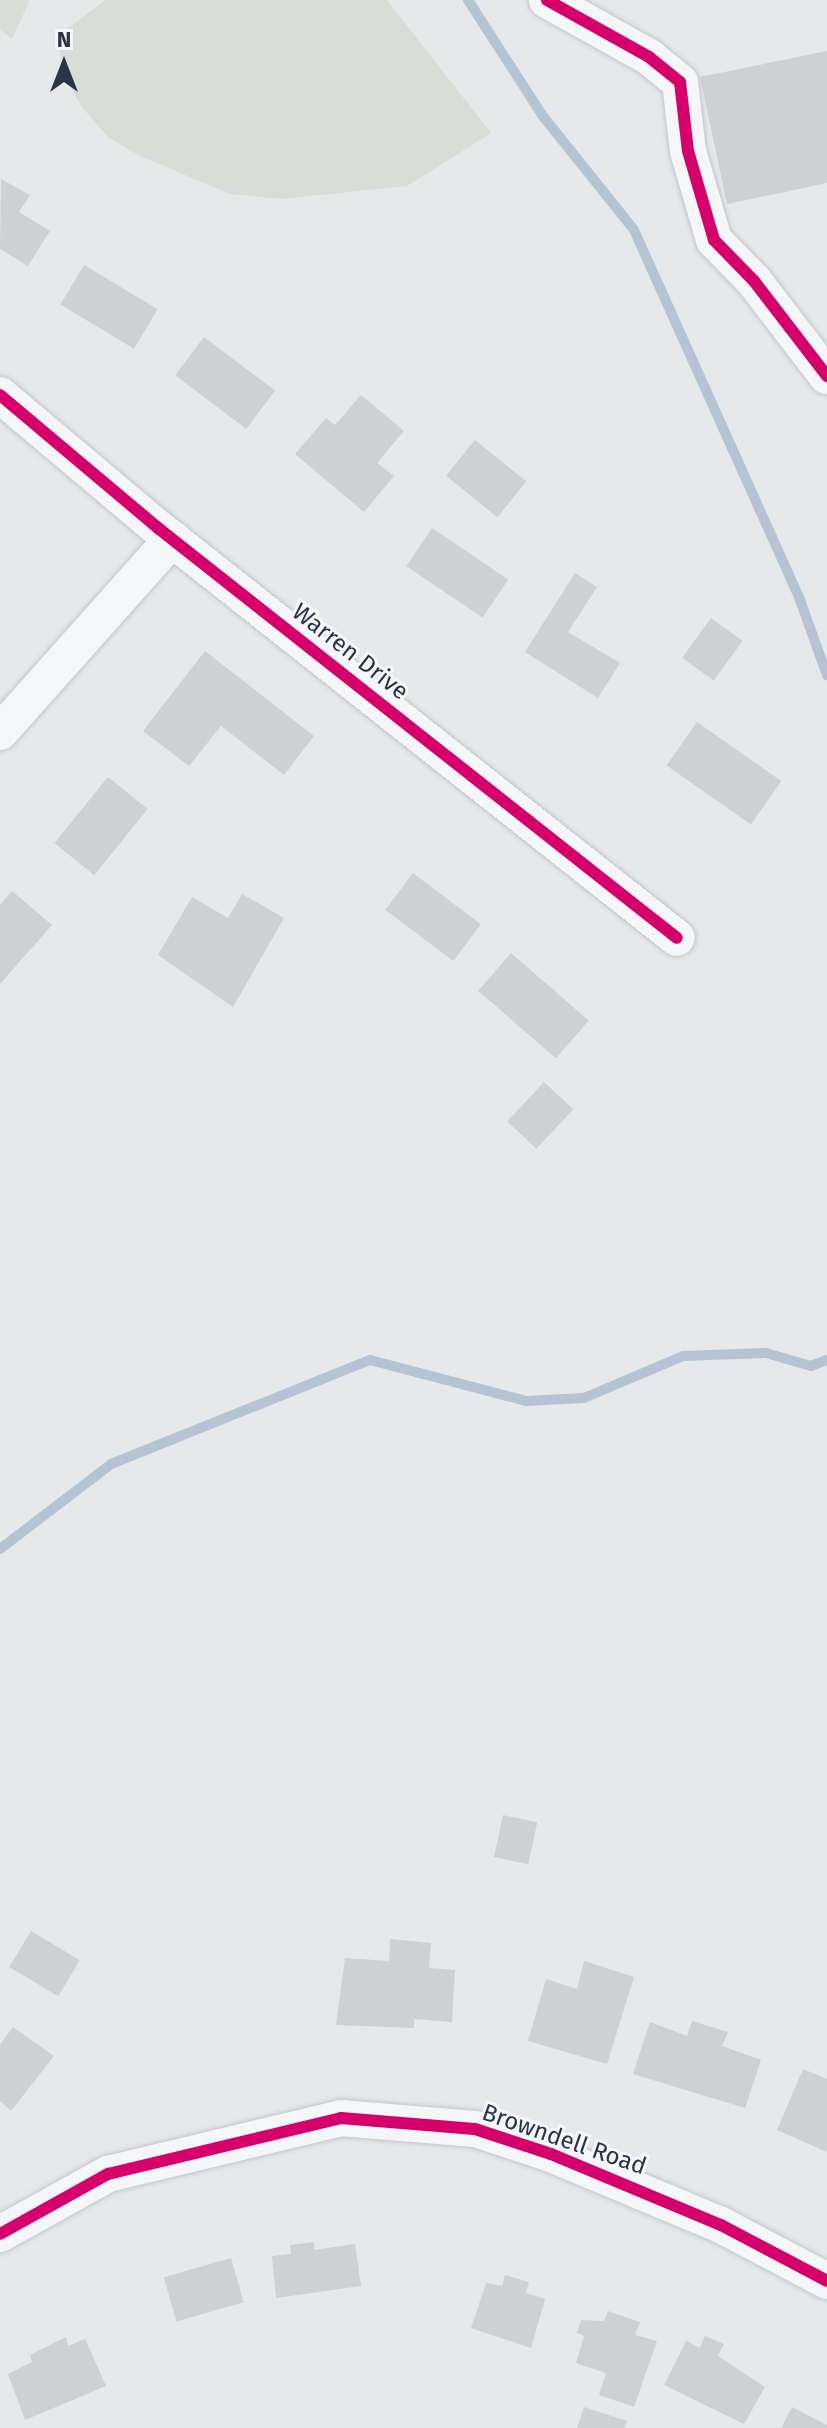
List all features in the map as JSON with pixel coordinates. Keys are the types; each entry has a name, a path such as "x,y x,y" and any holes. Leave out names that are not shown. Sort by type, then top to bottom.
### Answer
{"street":[{"path":"547,0 649,57 680,82 688,151 714,240 754,281 827,376"},
{"name":"Warren Drive","path":"0,395 172,539 677,938"},
{"path":"0,732 172,539"},
{"name":"Browndell Road","path":"0,2234 108,2174 341,2118 475,2129 551,2154 721,2225 827,2281"}],"shaded area":[{"path":"0,0 30,0 12,39 0,30"},
{"path":"106,0 387,0 491,133 407,186 281,199 230,194 138,155 108,137 82,107 64,76 57,36"}],"building":[{"path":"827,51 827,183 727,204 700,77"},
{"path":"1,179 30,195 19,212 50,231 28,266 0,249"},
{"path":"84,265 158,309 134,349 60,304"},
{"path":"204,337 275,391 246,429 175,375"},
{"path":"361,395 404,431 377,463 394,476 364,512 295,454 326,418 335,425"},
{"path":"475,440 526,482 497,517 446,476"},
{"path":"432,528 508,579 483,618 406,566"},
{"path":"575,573 597,587 568,632 620,663 598,698 525,652"},
{"path":"711,618 743,641 714,681 682,658"},
{"path":"205,651 314,736 284,775 221,726 189,766 143,731"},
{"path":"697,722 781,781 751,824 667,765"},
{"path":"108,777 148,809 94,875 55,843"},
{"path":"413,873 481,924 453,961 385,910"},
{"path":"12,891 52,925 0,984 0,905"},
{"path":"242,894 284,918 233,1007 158,955 192,897 228,918"},
{"path":"511,953 589,1021 556,1058 478,991"},
{"path":"544,1082 573,1109 536,1149 507,1121"},
{"path":"503,1815 537,1822 528,1864 494,1857"},
{"path":"31,1931 80,1960 58,1996 9,1967"},
{"path":"390,1939 431,1943 429,1968 455,1970 452,2022 414,2019 414,2028 336,2025 345,1958 389,1961"},
{"path":"584,1961 634,1977 607,2064 528,2041 546,1979 577,1989"},
{"path":"692,2021 728,2032 722,2046 761,2060 745,2108 633,2074 650,2022 687,2036"},
{"path":"13,2027 54,2056 11,2111 0,2101 0,2044"},
{"path":"803,2069 827,2079 827,2152 777,2130"},
{"path":"314,2242 314,2250 355,2244 361,2286 276,2298 272,2256 291,2254 290,2245"},
{"path":"231,2258 244,2302 176,2322 164,2277"},
{"path":"505,2275 529,2282 526,2293 545,2299 531,2348 471,2328 486,2283 502,2286"},
{"path":"608,2311 640,2322 635,2335 657,2341 634,2407 599,2395 606,2373 576,2363 584,2336 577,2333 581,2320 604,2321"},
{"path":"705,2336 724,2344 718,2356 765,2387 744,2424 664,2385 686,2341 700,2348"},
{"path":"66,2337 68,2346 85,2339 106,2386 25,2420 8,2374 32,2362 30,2355"},
{"path":"584,2407 627,2421 624,2428 577,2428"},
{"path":"792,2407 827,2425 827,2428 781,2428"}],"waterway":[{"path":"468,0 542,115 634,230 800,600 827,675"},
{"path":"0,1549 111,1464 370,1360 526,1401 584,1398 683,1356 766,1353 811,1366 827,1360"}],"cycle path":[{"path":"547,0 649,57 680,82 688,151 714,240 754,281 827,376"},
{"path":"0,395 158,528 677,938"},
{"path":"0,2234 108,2174 341,2118 475,2129 551,2154 721,2225 827,2281"}]}
